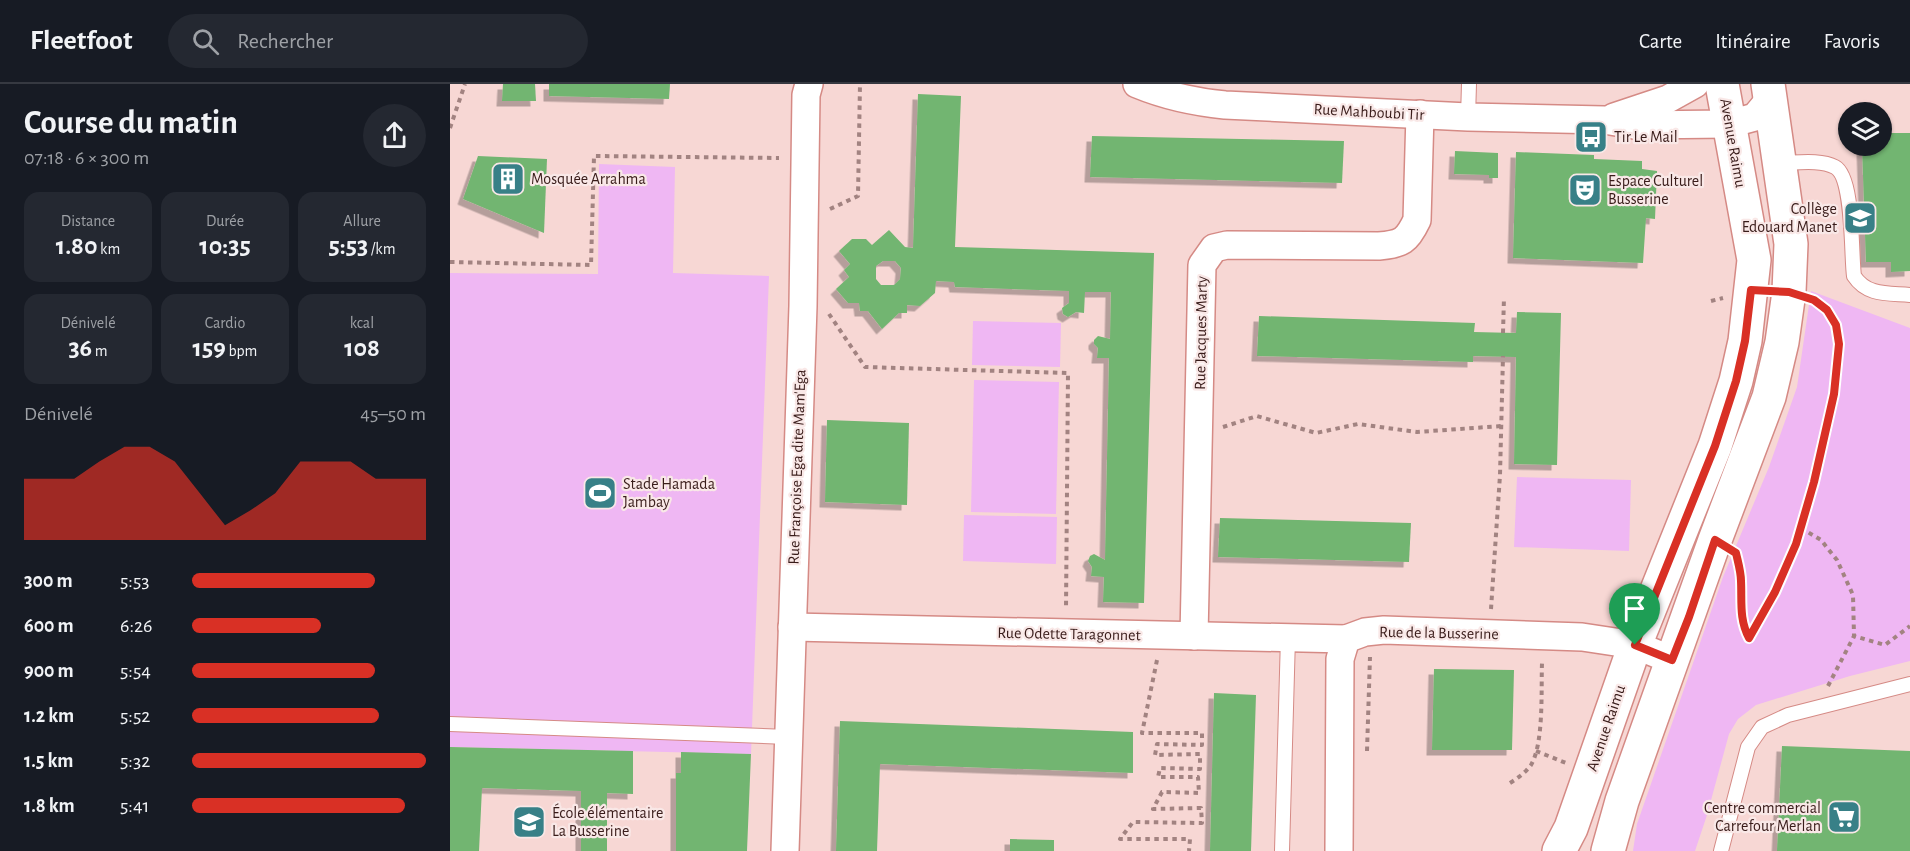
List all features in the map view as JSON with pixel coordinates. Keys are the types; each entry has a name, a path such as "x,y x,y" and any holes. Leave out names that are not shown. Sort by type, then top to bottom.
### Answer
{"street":[{"name":"Rue Françoise Ega dite Mam'Ega","path":"785,851 803,306 804,158 806,95 809,84"},
{"name":"Rue Mahboubi Tir","path":"1137,84 1157,92 1198,102 1468,117 1604,120 1634,125 1729,124 1755,117 1774,94"},
{"name":"Rue Mahboubi Tir","path":"1604,120 1668,99 1695,84"},
{"name":"Avenue Raimu","path":"1559,851 1575,817 1635,645 1715,446 1736,381 1745,341 1754,260 1722,84"},
{"path":"1608,851 1622,801 1672,660 1770,397 1782,342 1789,292 1791,244 1779,158 1774,94"},
{"name":"Rue Jacques Marty","path":"1194,636 1202,265 1214,248 1227,245 1397,245 1410,235 1417,220 1420,114"},
{"name":"Rue Odette Taragonnet","path":"792,627 1346,639"},
{"name":"Rue de la Busserine","path":"1346,639 1365,632 1384,630 1582,637 1635,645 1672,660"},
{"path":"1339,851 1340,659 1346,639"}],"lane":[{"path":"1468,117 1469,84"},
{"path":"1779,158 1836,167 1844,175 1850,205 1854,276 1859,285 1871,292 1910,295"},
{"path":"1282,851 1288,637"},
{"path":"1721,851 1748,747 1762,727 1788,715 1910,684"},
{"path":"450,724 788,736"}],"path":[{"path":"450,128 465,84"},
{"path":"830,220 830,209 858,196 860,84"},
{"path":"450,262 591,265 594,156 804,158"},
{"path":"1715,540 1736,553 1741,579 1740,611 1743,627 1749,638 1775,592 1796,544 1814,482 1834,394 1839,344 1836,325 1827,310 1814,300 1789,292"},
{"path":"1503,333 1504,297"},
{"path":"826,317 826,310 865,367 1068,373 1066,633"},
{"path":"1491,614 1502,426 1503,357"},
{"path":"1199,427 1219,428 1257,416 1316,433 1358,424 1416,432 1502,426"},
{"path":"1801,528 1821,540 1837,560 1853,595 1854,636 1819,707"},
{"path":"1854,636 1885,645 1910,626"},
{"path":"1158,635 1158,660 1142,733 1202,732 1202,745 1157,744 1155,755 1200,754 1200,769 1160,768 1158,777 1198,777 1199,793 1162,792 1153,809 1201,808 1202,823 1133,822 1120,839 1190,839 1190,851"},
{"path":"1367,757 1370,655"},
{"path":"1510,783 1521,776 1531,765 1536,751 1542,663 1552,662"},
{"path":"1536,751 1575,766"}],"shaded area":[{"name":"Stade Hamada Jambay","path":"599,164 675,167 673,273 769,276 751,754 450,747 450,273 598,274"},
{"path":"1811,291 1910,328 1910,661 1850,676 1756,705 1738,719 1729,734 1695,851 1633,851 1637,824 1723,577 1769,467 1797,387"},
{"path":"973,321 1061,323 1060,367 972,365"},
{"path":"974,380 1059,382 1056,514 971,512"},
{"path":"1517,477 1631,480 1629,551 1514,547"},
{"path":"964,515 1057,517 1056,564 963,561"}],"building":[{"path":"503,84 535,84 536,101 502,101"},
{"path":"549,84 670,84 669,99 549,96"},
{"path":"918,94 961,96 955,247 1154,253 1144,603 1103,602 1104,577 1091,576 1092,567 1088,561 1094,554 1105,560 1109,358 1097,358 1098,348 1094,340 1098,336 1110,339 1111,292 1085,292 1084,313 1076,312 1068,317 1063,314 1062,308 1069,303 1069,291 955,287 954,282 936,281 935,293 920,306 907,305 907,313 899,313 882,329 868,311 860,311 859,303 848,303 836,289 849,277 844,270 850,264 839,251 852,239 866,239 872,245 889,230 905,247 913,248","holes":["883,261 895,261 901,268 900,279 894,285 881,285 876,279 876,266"]},
{"path":"1892,133 1910,133 1910,271 1891,272 1891,262 1866,262 1862,156 1892,156"},
{"path":"1092,136 1344,141 1342,183 1090,177"},
{"path":"1455,151 1498,153 1498,178 1489,178 1489,175 1454,174"},
{"name":"Espace Culturel Busserine","path":"1516,152 1594,155 1594,159 1642,161 1642,169 1657,171 1655,219 1646,218 1643,263 1513,258"},
{"name":"Mosquée Arrahma","path":"478,156 547,159 544,233 463,199"},
{"path":"1517,312 1561,313 1557,465 1514,464 1516,357 1473,356 1473,362 1257,356 1259,316 1475,323 1474,332 1516,333"},
{"path":"827,420 909,423 907,505 825,502"},
{"path":"1220,518 1411,523 1409,562 1218,557"},
{"path":"1434,669 1514,670 1512,750 1432,750"},
{"path":"1214,693 1256,695 1251,851 1210,851"},
{"path":"840,721 1133,732 1133,773 880,764 877,851 836,851"},
{"name":"Centre commercial Carrefour Merlan","path":"1782,746 1910,751 1910,851 1777,851"},
{"name":"École élémentaire La Busserine","path":"450,747 633,751 633,794 607,793 607,851 581,851 581,791 482,788 479,851 450,851"},
{"path":"681,752 751,754 747,851 676,851 676,773 681,773"},
{"path":"1010,839 1054,840 1054,851 1010,851"}],"place":[{"name":"Tir Le Mail","path":"1591,137"},
{"name":"Mosquée Arrahma","path":"508,179"},
{"name":"Espace Culturel Busserine","path":"1585,190"},
{"name":"Collège Edouard Manet","path":"1860,218"},
{"name":"Stade Hamada Jambay","path":"600,493"},
{"name":"Centre commercial Carrefour Merlan","path":"1844,817"},
{"name":"École élémentaire La Busserine","path":"529,822"}],"route":[{"path":"1751,290 1789,292 1814,300 1827,310 1836,325 1839,344 1834,394 1814,482 1796,544 1775,592 1749,638 1743,627 1740,611 1741,579 1736,553 1715,540 1672,660 1635,645 1715,446 1736,381 1745,341 1751,290"}]}
